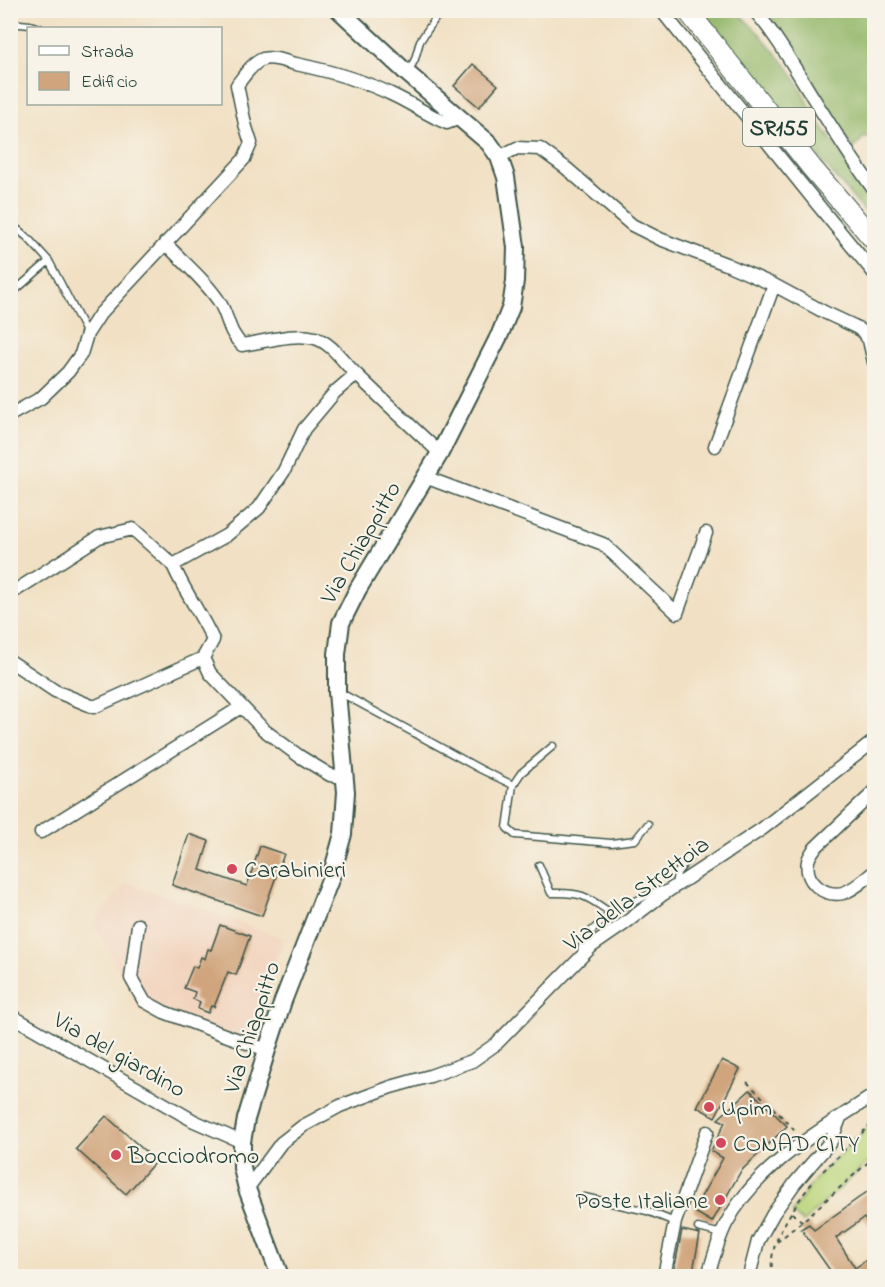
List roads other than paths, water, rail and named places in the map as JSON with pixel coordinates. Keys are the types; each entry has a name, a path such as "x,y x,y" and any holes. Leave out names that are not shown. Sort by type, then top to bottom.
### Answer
{"main road":[{"name":"SR155","path":"687,10 812,168 874,240"}],"street":[{"name":"Via Chiappitto","path":"280,1276 247,1189 242,1168 243,1142 246,1119 267,1050 283,1001 331,878 343,834 346,792 337,692 337,654 341,623 358,589 440,453 500,334 511,307 515,281 516,247 506,177 499,157 489,143 408,74 339,10"},
{"path":"661,10 874,273"},
{"path":"759,13 841,143 874,189"},
{"path":"10,415 41,398 68,372 81,354 87,334 100,314 244,159 251,143 237,85 251,67 263,59 295,64 363,82 394,95 447,123 460,118"},
{"path":"499,157 517,148 540,148 632,225 660,239 774,285 862,331 869,340 874,362"},
{"path":"165,243 211,290 222,305 235,339 242,345 278,338 317,338 333,350 440,453"},
{"path":"715,446 774,285"},
{"path":"173,565 227,535 259,508 285,471 304,429 335,392 356,374"},
{"path":"425,477 603,544 677,613 706,533"},
{"path":"10,594 99,537 133,529 173,565 179,580 213,639 202,658 94,707 55,691 10,662"},
{"path":"202,658 210,673 264,730 330,775 344,777"},
{"path":"41,832 241,707"},
{"name":"Via della Strettoia","path":"247,1189 281,1143 303,1126 340,1106 472,1061 488,1050 521,1020 592,946 675,886 762,828 874,741"},
{"path":"874,792 814,848 808,860 808,872 813,883 822,891 833,894 844,893 874,872"},
{"path":"138,925 131,978 144,1001 164,1012 267,1050"},
{"name":"Via del giardino","path":"10,1015 194,1121 243,1142"},
{"path":"708,1276 725,1225 740,1202 764,1175 787,1155 874,1095"},
{"path":"749,1276 758,1241 773,1214 795,1183 831,1142 840,1118"},
{"path":"664,1276 675,1222 707,1132"},
{"path":"814,1136 824,1139 826,1145 824,1149"}],"lane":[{"path":"408,74 420,41 439,10"},
{"path":"10,23 35,27"},
{"path":"10,223 28,238 49,261 87,334"},
{"path":"10,295 49,261"},
{"path":"337,692 513,785"},
{"path":"553,746 521,773 513,785 507,828 515,835 611,843 635,840 648,824"},
{"path":"580,957 586,936 611,913 654,892 675,886 677,873 688,858"},
{"path":"539,865 551,893 574,892 589,898 611,913"},
{"path":"584,1197 647,1211 675,1222"},
{"path":"698,1228 722,1234"}],"place":[{"name":"Carabinieri","path":"232,869"},
{"name":"Upim","path":"709,1107"},
{"name":"CONAD CITY","path":"721,1143"},
{"name":"Bocciodromo","path":"116,1155"},
{"name":"Poste Italiane","path":"720,1200"}]}
